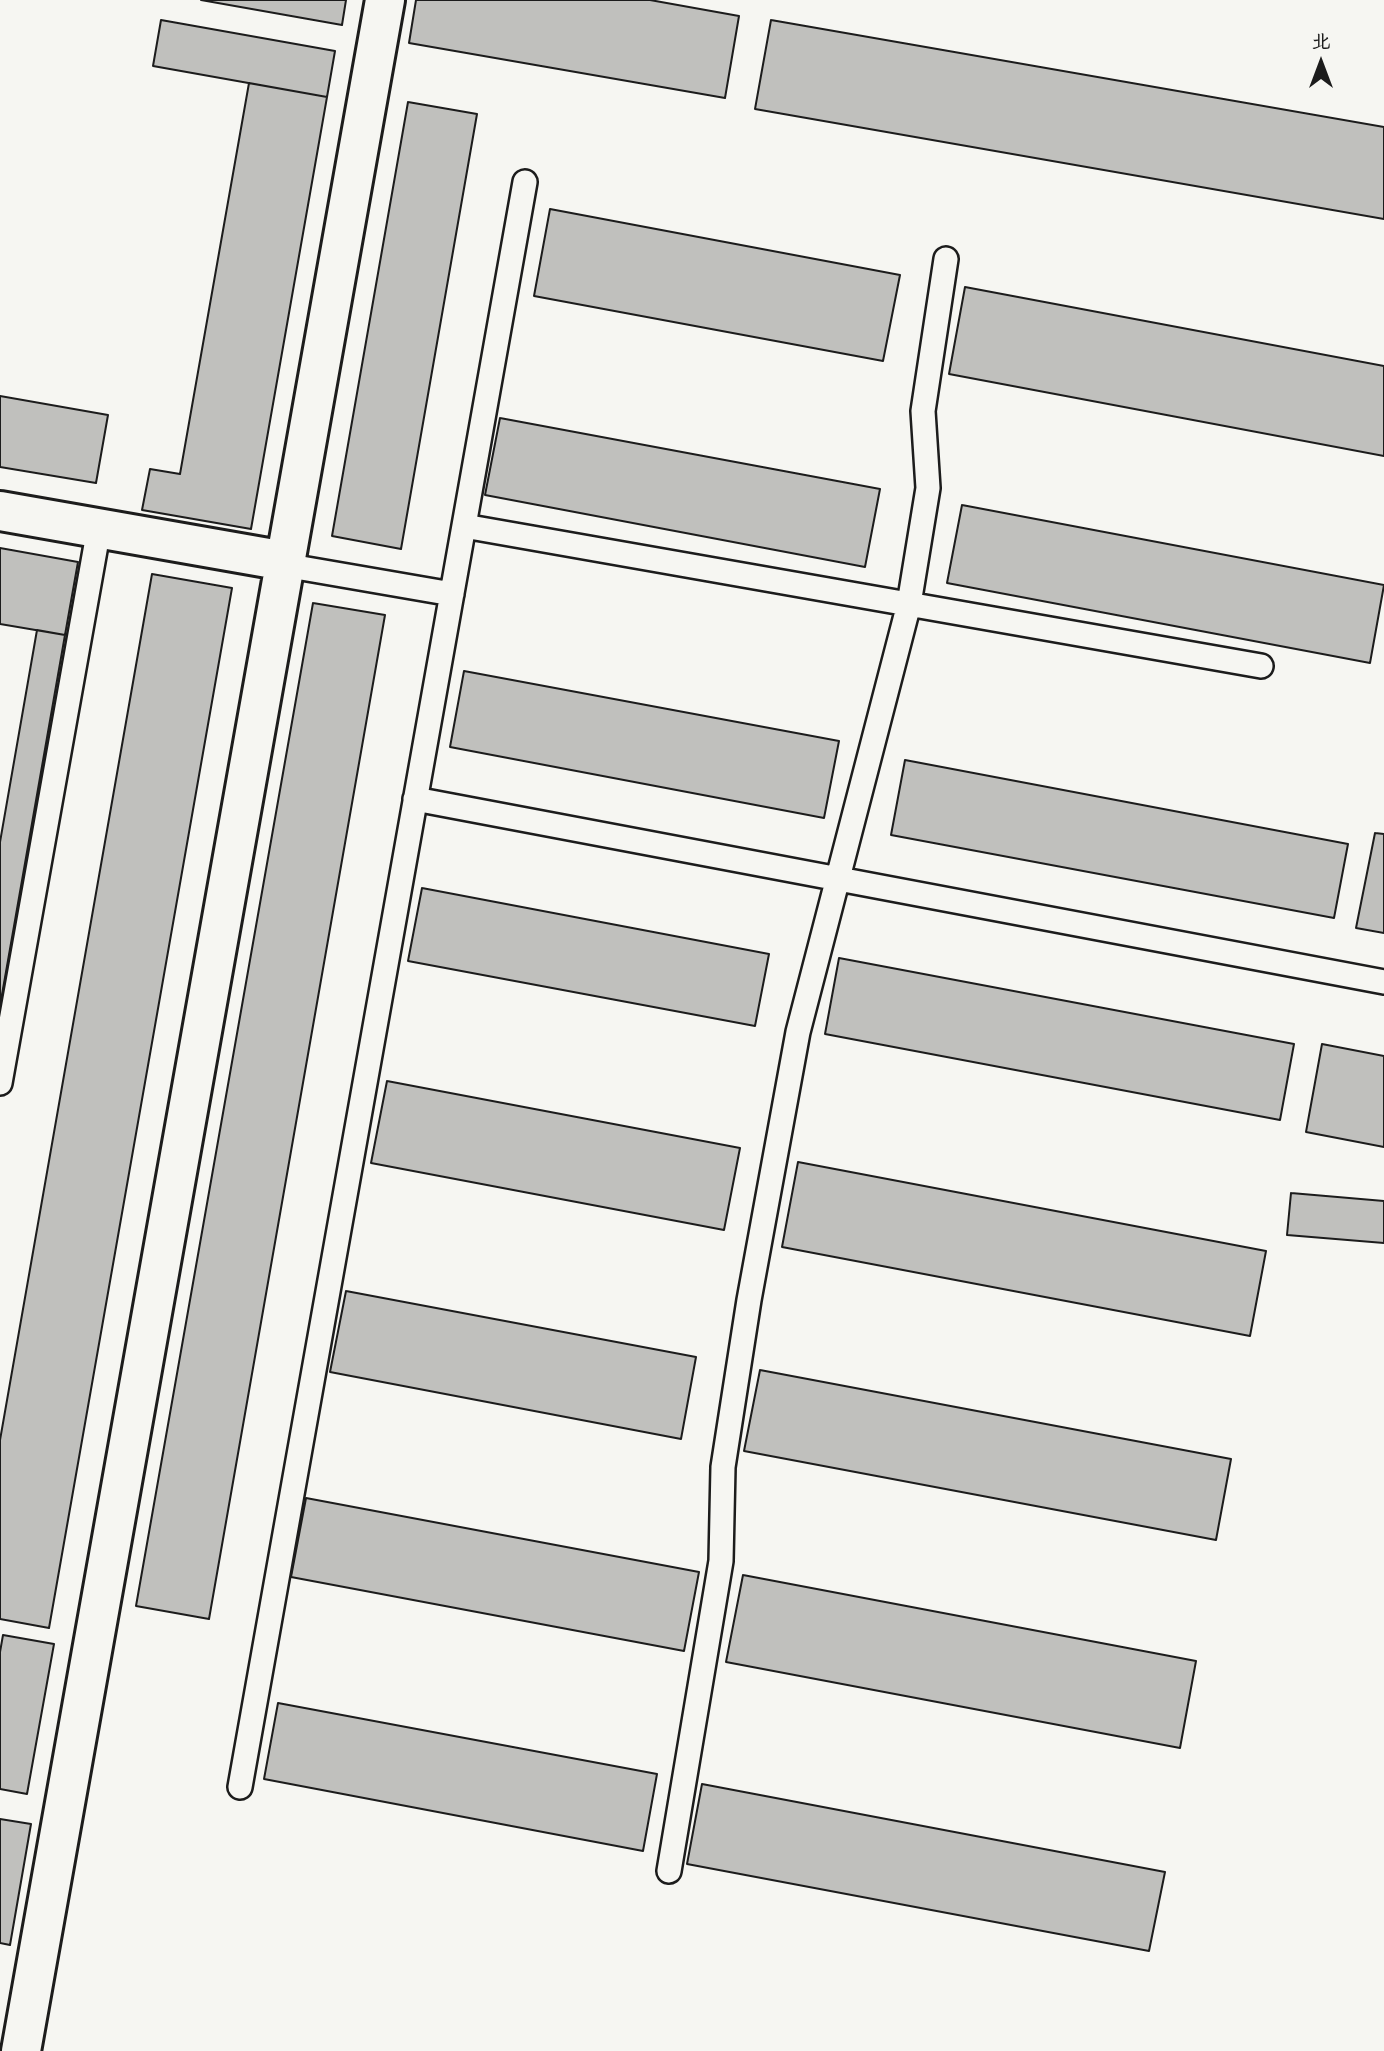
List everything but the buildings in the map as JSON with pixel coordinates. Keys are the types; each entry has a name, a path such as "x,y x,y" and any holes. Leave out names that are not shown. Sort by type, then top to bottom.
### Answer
{"street":[{"path":"21,2051 384,0"},
{"path":"0,510 285,563"}],"lane":[{"path":"240,1787 525,182"},
{"path":"669,1871 721,1561 723,1467 749,1300 798,1032 909,604 928,488 923,411 946,259"},
{"path":"464,526 1261,666"},
{"path":"0,1083 99,528"},
{"path":"285,563 452,594"},
{"path":"415,799 1384,982"}]}
